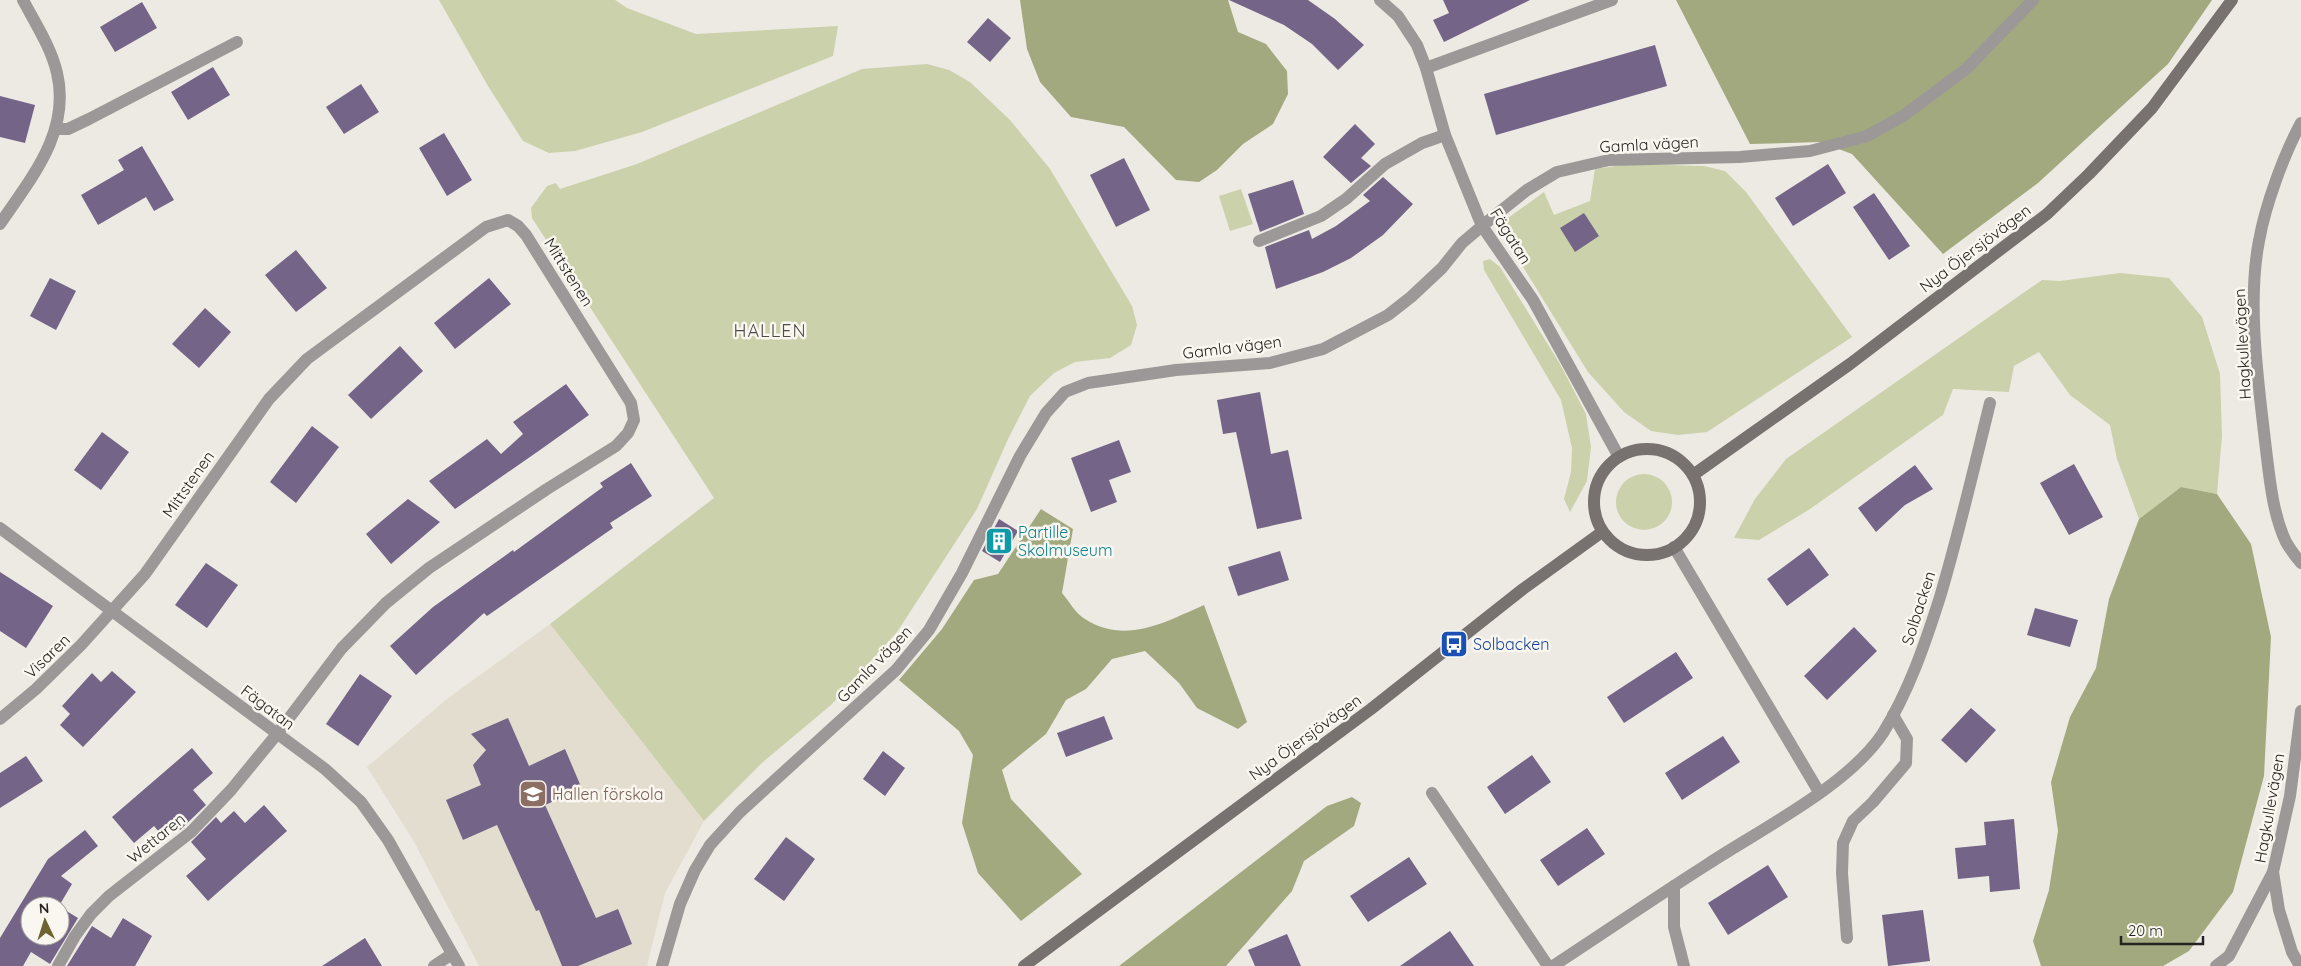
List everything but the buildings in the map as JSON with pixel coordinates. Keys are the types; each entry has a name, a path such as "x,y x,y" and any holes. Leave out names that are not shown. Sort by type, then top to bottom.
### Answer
{"street":[{"path":"0,224 48,152 56,130 60,103 57,72 23,0"},
{"name":"Fägatan","path":"1380,0 1398,16 1417,45 1426,68 1445,136 1482,226 1533,300 1619,456"},
{"path":"1426,68 1612,0"},
{"name":"Gamla vägen","path":"662,966 680,904 695,870 710,845 740,812 896,670 929,630 962,573 1020,456 1046,413 1065,392 1088,383 1176,370 1270,363 1323,349 1396,309 1442,268 1462,243 1527,190 1557,172 1609,160 1740,157 1810,151 1867,136 1903,116 1966,69 2033,0"},
{"name":"Nya Öjersjövägen","path":"1693,475 1850,364 2047,214 2089,174 2152,108 2232,0"},
{"path":"56,130 68,129 89,119 237,42"},
{"name":"Hagkullevägen","path":"2301,123 2270,200 2259,240 2255,269 2259,386 2271,492 2286,541 2301,564"},
{"path":"1259,242 1320,216 1346,200 1385,164 1422,144 1445,136"},
{"name":"Mittstenen","path":"112,611 144,574 269,398 308,359 486,227 508,220 518,226 526,235 631,403 634,420 628,433 616,446 428,568 386,603 342,648 277,734"},
{"name":"Solbacken","path":"1553,966 1819,792 1858,762 1882,734 1902,700 1925,644 1954,551 1990,403"},
{"path":"1643,449 1660,450 1682,462 1693,475 1700,494 1698,515 1690,534 1674,548 1652,555 1637,554 1616,545 1602,532 1595,513 1595,488 1607,467 1619,456 1643,449"},
{"name":"Fägatan","path":"0,528 325,769 361,802 388,840 459,966"},
{"name":"Nya Öjersjövägen","path":"1024,966 1371,709 1523,589 1602,532"},
{"path":"1674,548 1819,792"},
{"name":"Visaren","path":"0,719 36,689 112,611"},
{"name":"Hagkullevägen","path":"2300,966 2292,952 2279,910 2273,872 2290,796 2301,712"},
{"path":"1847,938 1842,873 1843,843 1853,821 1873,802 1906,763 1907,739 1893,715"},
{"name":"Wettaren","path":"58,966 74,936 91,914 109,896 191,832 231,790 277,734"},
{"path":"1432,793 1548,966"},
{"path":"2216,966 2229,956 2273,872"},
{"path":"1674,886 1674,927 1684,966"},
{"path":"434,966 452,954"}],"shaded area":[{"name":"Hallen förskola","path":"550,624 704,821 665,893 647,966 479,966 413,840 367,767 447,699"}],"green space":[{"path":"439,0 615,0 627,8 696,34 838,26 833,56 642,132 575,151 549,153 523,141 488,86"},
{"path":"1020,0 1228,0 1238,32 1266,44 1287,71 1288,94 1273,124 1243,144 1217,170 1199,182 1176,180 1124,127 1071,117 1040,82 1027,49"},
{"path":"1676,0 2212,0 2168,64 2038,183 1943,254 1852,154 1820,142 1750,144"},
{"path":"927,64 949,70 970,82 1010,120 1050,169 1132,306 1137,325 1131,345 1110,358 1075,362 1054,373 1030,396 1009,437 977,509 897,632 831,705 763,762 704,821 550,624 714,498 532,218 531,208 547,186 556,183 560,189 637,164 862,69"},
{"path":"1629,164 1704,166 1725,171 1746,192 1852,337 1707,432 1678,435 1651,431 1624,412 1588,372 1510,246 1505,227 1508,218 1544,192 1554,215 1590,201 1595,169"},
{"path":"1241,189 1253,224 1230,231 1219,196"},
{"path":"1490,259 1500,267 1560,364 1586,414 1591,447 1587,481 1570,512 1564,499 1571,472 1572,448 1561,400 1484,270 1483,261"},
{"path":"2120,273 2169,278 2202,317 2220,374 2222,436 2217,494 2181,487 2139,519 2117,459 2110,425 2070,395 2039,352 2014,366 2009,392 1953,389 1943,415 1810,509 1759,540 1734,538 1755,499 1786,459 2042,280 2060,281"},
{"path":"1638,474 1650,474 1660,478 1668,486 1672,502 1668,518 1660,526 1650,530 1638,530 1628,526 1620,518 1616,508 1616,496 1620,486 1628,478"},
{"path":"2181,487 2217,494 2251,544 2271,637 2264,776 2233,892 2189,951 2163,966 2041,966 2033,941 2049,890 2058,831 2051,782 2070,717 2096,668 2109,599 2139,519"},
{"path":"1041,509 1073,529 1062,593 1085,619 1100,627 1130,630 1160,624 1204,605 1247,722 1238,729 1197,708 1179,683 1145,651 1112,659 1086,689 1066,700 1046,734 1002,770 1011,799 1082,874 1021,921 978,873 962,823 973,755 959,731 899,680 942,629 974,580 998,574"},
{"path":"1352,797 1361,803 1354,826 1304,861 1292,891 1226,966 1119,966 1327,806"}],"place":[{"name":"Partille Skolmuseum","path":"999,541"},
{"name":"Solbacken","path":"1454,644"},
{"name":"Hallen förskola","path":"533,794"}],"district":[{"name":"HALLEN","path":"770,330"}]}
